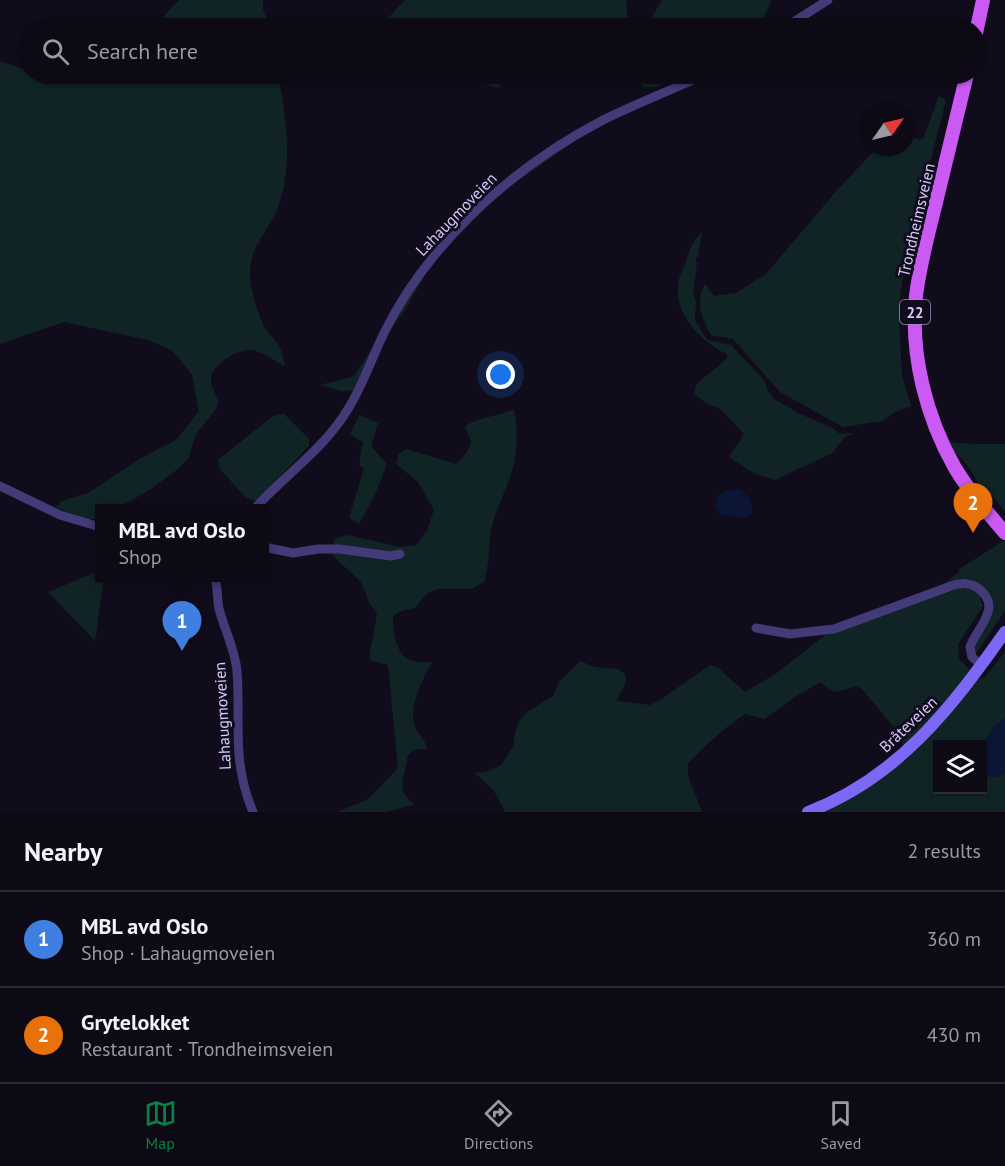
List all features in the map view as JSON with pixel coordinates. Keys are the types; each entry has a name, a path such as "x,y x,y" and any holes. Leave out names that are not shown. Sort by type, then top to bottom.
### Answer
{"main road":[{"path":"979,18 983,0"},
{"name":"Trondheimsveien","path":"965,84 921,268 916,296 915,331 924,388 932,418 942,441 966,484 1005,533"},
{"name":"Bråteveien","path":"808,812 849,793 899,758 932,727 1005,632"}],"street":[{"path":"800,18 828,0"},
{"name":"Lahaugmoveien","path":"259,504 321,444 340,422 352,402 386,329 402,302 435,254 483,205 525,168 579,134 629,108 683,84"},
{"path":"0,486 60,515 95,526"},
{"path":"269,548 293,553 323,549 391,556 400,554"},
{"name":"Lahaugmoveien","path":"217,582 219,607 232,645 237,671 239,768 243,787 253,812"},
{"path":"756,628 790,634 834,629 951,586 968,584 982,592 988,606 986,621 970,647 972,657 981,665"}],"green space":[{"path":"179,0 263,0 266,18 163,18"},
{"path":"405,0 626,0 628,18 388,18"},
{"path":"662,0 772,0 763,18 647,18 652,17"},
{"path":"0,61 18,67 18,84 280,84 286,123 286,172 279,204 253,254 250,277 258,313 265,328 280,347 286,367 264,354 250,350 236,353 222,362 211,379 219,402 196,434 188,459 151,489 125,504 95,504 95,519 88,520 55,507 62,501 88,493 141,458 176,440 199,411 192,375 173,351 148,340 64,322 0,344"},
{"path":"482,84 502,84 497,88"},
{"path":"641,84 663,84 657,87 644,87"},
{"path":"939,96 946,100 905,262 900,298 902,375 911,406 895,412 882,421 843,427 780,392 733,339 711,335 701,310 700,297 705,284 714,296 736,293 766,274 838,189 869,156 915,156 915,138 923,139"},
{"path":"576,140 525,176 511,182 435,258 403,313 390,329 360,390 341,391 320,385 354,376 423,269 524,168"},
{"path":"702,232 698,257 695,257 697,263 693,294 696,301 695,320 707,340 731,345 764,380 774,399 800,414 833,428 840,434 854,433 845,437 832,453 775,480 755,474 729,457 744,434 719,408 695,395 695,387 727,358 726,354 708,343 692,327 681,308 678,297 680,275 691,247"},
{"path":"514,409 515,456 511,474 493,522 484,582 471,589 438,589 427,593 415,608 401,611 393,616 395,636 403,655 415,662 432,662 421,685 413,712 415,727 427,747 415,750 409,755 403,782 406,796 415,804 387,812 337,812 367,800 398,768 388,665 371,661 369,658 377,614 361,582 332,555 334,539 348,535 399,547 417,545 427,530 434,510 418,482 396,464 398,455 406,449 456,464 467,452 471,442 465,426"},
{"path":"284,414 309,439 309,446 257,501 246,498 220,469 218,460 273,416"},
{"path":"359,415 378,423 371,446 387,464 375,495 359,524 349,518 364,468 359,465 363,442 350,435"},
{"path":"944,442 1005,444 1005,511 985,488 982,490 961,458 941,445"},
{"path":"1005,540 1005,611 976,653 974,645 984,629 987,595 980,598 983,606 958,644 959,659 979,679 985,677 1005,652 1005,812 809,812 821,808 904,749 896,730 862,689 856,686 834,691 820,682 764,719 745,714 715,737 688,764 688,776 702,812 505,812 494,791 475,773 489,771 501,765 513,747 520,720 527,712 553,696 559,682 580,661 595,667 617,669 625,674 626,682 616,701 650,705 710,665 717,667 745,692 777,673 829,632 940,587 959,572 959,569"},
{"path":"95,573 95,582 103,582 95,641 48,592"}],"water":[{"path":"738,489 749,499 752,513 743,518 722,515 715,508 717,497 727,491"},
{"path":"1005,718 1005,774 998,777 987,777 987,740 985,740 991,729"}],"place":[{"name":"Grytelokket","path":"973,533"},
{"name":"MBL avd Oslo","path":"182,651"}]}
